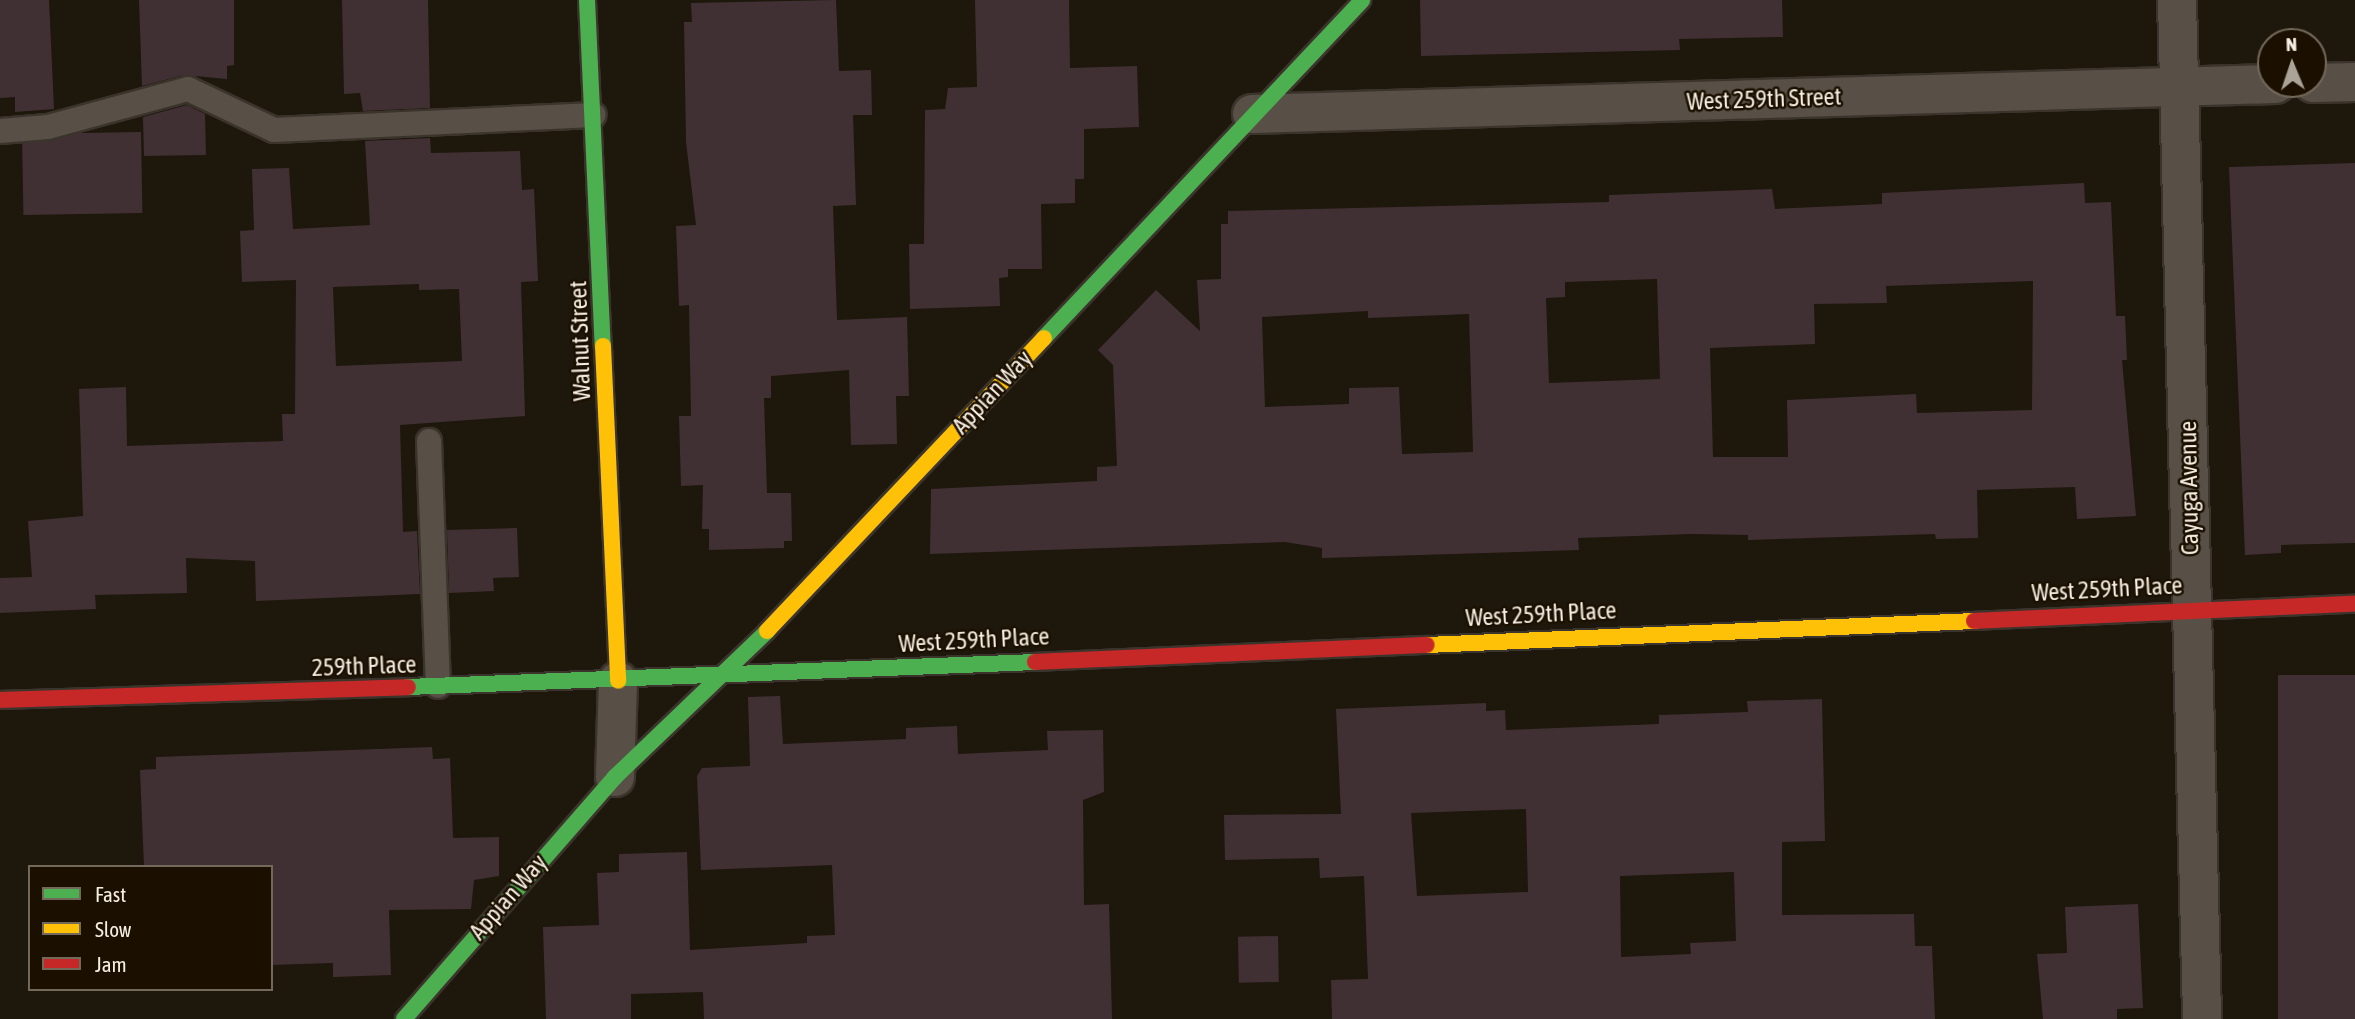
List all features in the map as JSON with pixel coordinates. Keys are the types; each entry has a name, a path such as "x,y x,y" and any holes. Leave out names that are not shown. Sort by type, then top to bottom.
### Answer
{"street":[{"name":"Walnut Street","path":"587,0 618,681"},
{"name":"Appian Way","path":"404,1019 615,777 728,673 1362,0"},
{"name":"Cayuga Avenue","path":"2177,0 2202,1019"},
{"path":"2327,83 2355,82"},
{"name":"West 259th Street","path":"1252,114 2257,84"},
{"name":"West 259th Place","path":"728,673 2192,608 2355,604"},
{"name":"259th Place","path":"0,700 618,681 728,673"},
{"path":"615,777 618,681"}],"lane":[{"path":"0,131 48,127 188,89 274,130 594,116"},
{"path":"429,441 438,687"}],"building":[{"path":"0,0 49,0 54,109 15,112 15,97 0,98"},
{"path":"139,0 234,0 234,65 227,66 227,79 184,75 142,86"},
{"path":"342,0 428,0 430,108 363,111 360,93 344,94"},
{"path":"836,0 839,71 871,70 872,115 853,115 856,205 833,206 837,320 907,317 909,396 896,396 897,444 851,445 849,370 771,376 771,398 764,398 767,493 791,493 792,541 784,541 784,548 709,550 709,529 702,529 703,485 681,486 679,416 691,416 689,305 679,306 676,226 696,225 686,142 684,22 692,22 691,3"},
{"path":"975,0 1069,0 1070,68 1137,66 1139,127 1084,129 1084,179 1075,179 1075,203 1041,204 1042,269 1008,269 1008,277 999,278 1000,306 910,309 909,244 924,244 925,110 945,109 948,88 977,87"},
{"path":"1420,0 1782,0 1783,37 1679,39 1680,50 1421,56"},
{"path":"187,105 205,114 206,155 144,156 143,117"},
{"path":"141,132 142,213 23,215 22,134"},
{"path":"430,138 431,153 520,151 522,190 534,189 538,281 521,282 525,416 400,425 403,532 417,531 420,594 256,601 255,561 186,558 187,593 95,595 96,609 0,613 0,578 32,577 28,521 83,516 79,389 126,387 127,446 283,441 282,414 295,414 296,280 242,282 240,231 254,230 252,169 289,168 293,229 370,225 365,141","holes":["419,284 419,290 459,289 462,361 336,366 333,287"]},
{"path":"2355,163 2355,543 2281,545 2281,553 2245,555 2229,167"},
{"path":"2084,183 2085,203 2111,202 2116,316 2125,316 2127,360 2122,360 2136,516 2077,519 2075,487 1977,490 1978,538 1936,539 1935,534 1748,540 1748,535 1692,534 1578,538 1579,550 1322,558 1322,548 1285,542 930,554 931,489 1097,481 1097,467 1117,466 1113,365 1098,350 1156,290 1200,331 1197,280 1221,279 1221,224 1228,224 1228,211 1609,202 1609,195 1772,189 1775,209 1882,204 1882,193","holes":["1657,279 1660,379 1549,383 1546,298 1565,297 1565,282","2033,281 2032,410 1917,413 1916,394 1787,400 1788,457 1713,457 1710,348 1815,344 1814,304 1887,303 1886,286","1368,311 1368,318 1469,314 1473,452 1402,454 1399,387 1349,388 1349,404 1265,407 1262,317"]},
{"path":"517,528 519,577 493,578 494,591 449,593 447,530"},
{"path":"2278,675 2355,675 2355,1019 2278,1019"},
{"path":"780,696 783,744 906,739 906,728 957,726 958,754 1048,750 1047,731 1103,730 1104,792 1083,800 1084,905 1109,904 1112,1019 704,1019 703,992 631,994 631,1019 546,1019 543,927 599,925 597,873 619,872 619,854 687,852 690,950 807,943 807,936 835,935 832,865 701,870 697,776 702,768 750,766 748,697"},
{"path":"1822,699 1825,841 1782,842 1782,915 1914,914 1915,946 1932,946 1935,1019 1332,1019 1331,980 1368,979 1364,876 1320,878 1319,858 1225,860 1224,815 1341,814 1336,709 1486,703 1486,711 1505,710 1506,730 1659,724 1659,715 1748,712 1747,701","holes":["1526,809 1528,892 1417,896 1411,813","1734,872 1736,941 1690,943 1691,954 1621,957 1620,876"]},
{"path":"432,747 433,759 450,758 453,838 499,837 499,876 474,880 471,909 389,910 391,975 333,977 333,963 273,965 273,865 144,865 140,770 156,769 156,757"},
{"path":"2138,904 2143,1008 2117,1009 2117,1019 2043,1019 2037,954 2067,953 2065,907"},
{"path":"1278,936 1279,982 1239,983 1238,937"}],"traffic: fast":[{"path":"587,0 603,346"},
{"path":"1044,338 1362,0"},
{"path":"404,1019 615,777 767,631"},
{"path":"408,687 1035,662"}],"traffic: slow":[{"path":"767,631 1044,338"},
{"path":"603,346 618,681"},
{"path":"1427,645 1974,621"}],"traffic: jam":[{"path":"1974,621 2355,604"},
{"path":"1035,662 1427,645"},
{"path":"0,700 408,687"}]}
